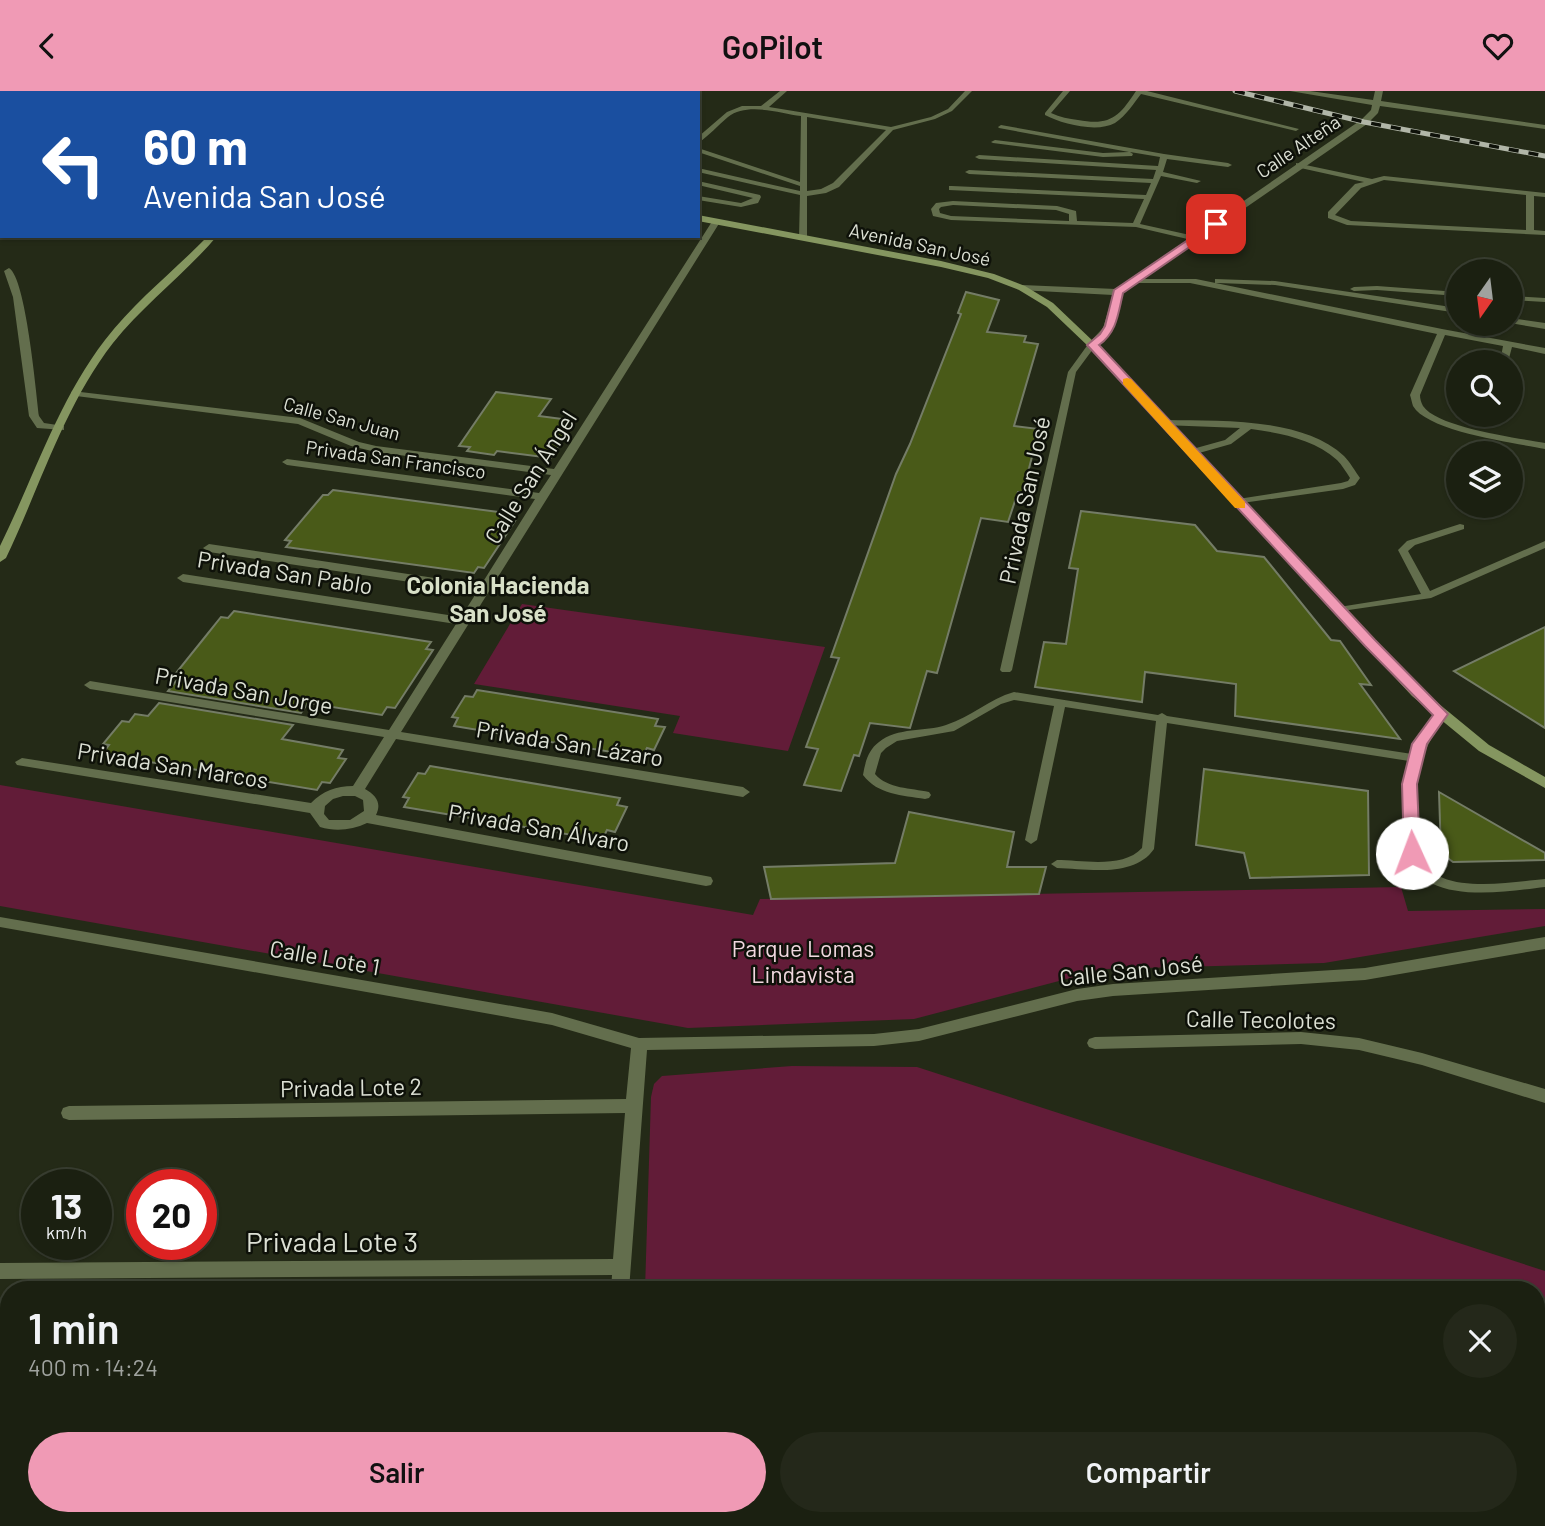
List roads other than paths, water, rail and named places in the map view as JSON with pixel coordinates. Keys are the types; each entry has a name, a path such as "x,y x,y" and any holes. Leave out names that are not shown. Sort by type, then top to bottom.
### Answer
{"main road":[{"name":"Avenida San José","path":"700,220 975,271 1023,288 1050,305 1166,423 1417,693 1483,748 1545,783"},
{"path":"0,558 76,393 109,341 211,238"}],"street":[{"path":"1294,91 1545,127"},
{"name":"Calle Alteña","path":"1118,292 1364,122 1375,111 1379,91"},
{"name":"Calle San Ángel","path":"357,791 716,222"},
{"path":"9,271 18,297 34,416 41,426 60,428"},
{"path":"1023,288 1118,292 1111,326 1104,336 1092,345"},
{"name":"Calle San Juan","path":"76,393 300,421 355,444 376,449 557,473"},
{"name":"Privada San Francisco","path":"287,462 542,497"},
{"path":"209,548 484,589"},
{"name":"Privada San Pablo","path":"183,577 464,621"},
{"name":"Privada San Jorge","path":"90,685 391,736"},
{"name":"Privada San Lázaro","path":"391,736 743,792"},
{"name":"Privada San Marcos","path":"22,762 317,809"},
{"path":"342,790 357,791 372,802 370,813 365,818 350,825 332,826 320,820 317,809 328,796 342,790"},
{"name":"Privada San Álvaro","path":"365,818 706,881"},
{"name":"Calle Lote 1","path":"0,922 552,1019 639,1044"},
{"name":"Calle San José","path":"639,1044 885,1039 919,1035 1101,992 1365,974 1545,943"},
{"name":"Calle Tecolotes","path":"1095,1043 1301,1038 1359,1044 1422,1059 1545,1096"},
{"path":"620,1281 639,1044"},
{"name":"Privada Lote 2","path":"69,1113 635,1106"},
{"name":"Privada Lote 3","path":"0,1271 621,1267"}],"lane":[{"path":"763,109 783,91"},
{"path":"700,139 729,113 741,108 891,129 933,118 950,110 969,91"},
{"path":"1067,91 1048,114 1057,119 1101,126 1113,123 1140,91 1296,129"},
{"path":"803,238 804,115"},
{"path":"1001,127 1228,165"},
{"path":"700,170 803,190 823,191 835,185 891,129"},
{"path":"995,142 1104,155 1147,153"},
{"path":"700,151 803,190"},
{"path":"1136,225 1159,174 1164,156"},
{"path":"979,157 1159,174 1197,181"},
{"path":"1299,165 1369,181 1408,179 1545,195"},
{"path":"969,172 1159,174"},
{"path":"1369,181 1358,186 1331,216 1350,223 1545,233"},
{"path":"700,183 757,197 755,201 741,205 700,198"},
{"path":"951,188 1149,197"},
{"path":"1530,232 1531,194"},
{"path":"1073,223 1073,213 1057,208 953,203 939,205 934,209 942,217 951,218 1073,223 1136,225 1196,239"},
{"path":"1137,281 1252,281 1344,292 1446,309"},
{"path":"1190,281 1545,351"},
{"path":"1344,292 1358,288 1377,288 1446,293"},
{"path":"1523,298 1545,300"},
{"path":"1523,322 1545,326"},
{"path":"1442,332 1415,395 1418,407 1438,421 1457,428 1545,446"},
{"name":"Privada San José","path":"1006,670 1072,372 1092,345"},
{"path":"1507,350 1508,345"},
{"path":"1166,423 1248,427 1315,440 1329,448 1355,478 1352,483 1343,486 1238,502"},
{"path":"1192,452 1228,442 1248,427"},
{"path":"1427,596 1403,550 1411,543 1460,527"},
{"path":"1339,610 1427,596 1545,544"},
{"path":"925,795 877,784 869,775 877,749 888,740 949,729 1006,697 1162,717 1416,758"},
{"path":"1031,840 1060,702"},
{"path":"1441,714 1420,744 1410,784 1412,853 1422,872 1441,882 1469,889 1545,883"},
{"path":"1057,864 1123,864 1144,857 1148,849 1162,717"}],"railway":[{"path":"1235,91 1364,122 1545,156"}],"district":[{"name":"Colonia Hacienda San José","path":"498,598"}],"park label":[{"name":"Parque Lomas Lindavista","path":"803,961"}]}
